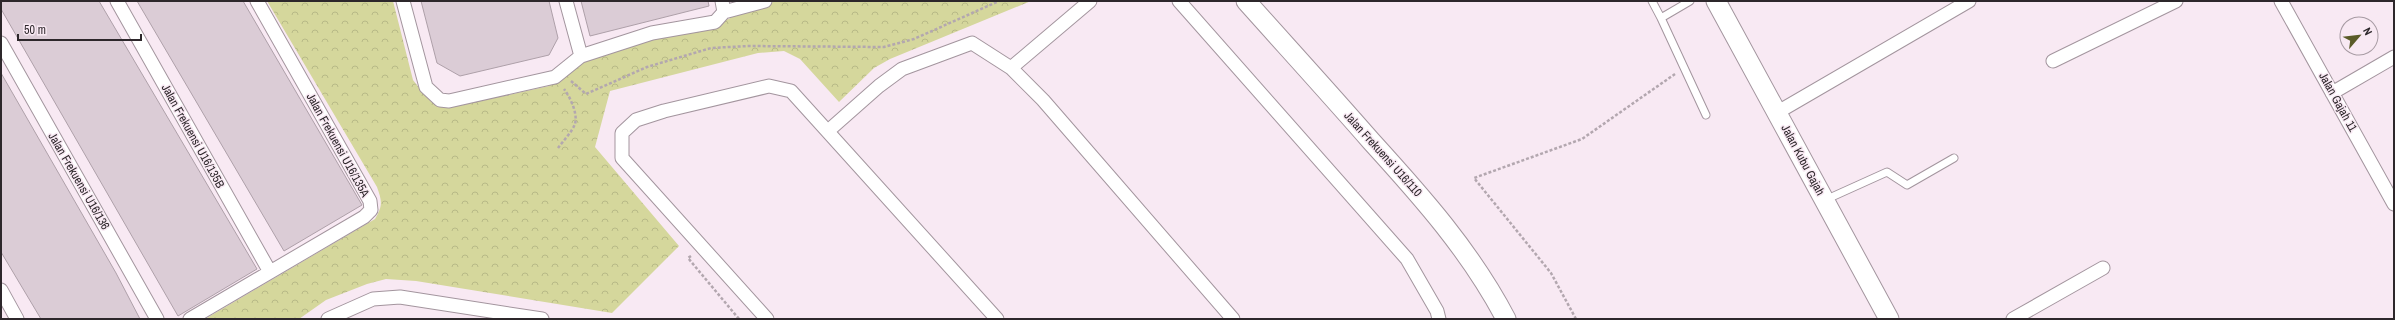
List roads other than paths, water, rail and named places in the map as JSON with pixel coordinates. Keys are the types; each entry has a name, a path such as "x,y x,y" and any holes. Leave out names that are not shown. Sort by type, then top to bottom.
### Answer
{"street":[{"name":"Jalan Frekuensi U16/135B","path":"117,1 270,272"},
{"name":"Jalan Frekuensi U16/135A","path":"190,319 364,217 370,210 371,206 257,1"},
{"path":"403,1 421,76 426,87 440,100 449,101 558,75 580,56 652,33 715,22 723,6 765,1"},
{"path":"566,1 580,56"},
{"path":"1011,68 1090,1"},
{"path":"1179,1 1407,259 1437,311 1439,319"},
{"name":"Jalan Frekuensi U16/110","path":"1246,1 1421,196 1468,255 1492,292 1506,319"},
{"name":"Jalan Kubu Gajah","path":"1716,1 1778,112 1889,319"},
{"path":"1778,112 1969,1"},
{"path":"2053,61 2176,1"},
{"name":"Jalan Gajah 11","path":"2281,1 2394,204"},
{"name":"Jalan Frekuensi U16/136","path":"1,43 157,319"},
{"path":"828,131 879,86 902,69 972,43 1011,68 1043,100 1233,319"},
{"path":"2332,92 2394,57"},
{"path":"767,319 702,245 622,158 622,133 636,120 664,111 769,86 791,91 998,319"},
{"path":"2013,319 2103,268"},
{"path":"1,290 17,319"},
{"path":"328,319 373,299 400,297 542,319"}],"lane":[{"path":"1652,1 1706,115"},
{"path":"1661,18 1690,1"},
{"path":"1825,200 1887,172 1907,185 1954,158"}]}
